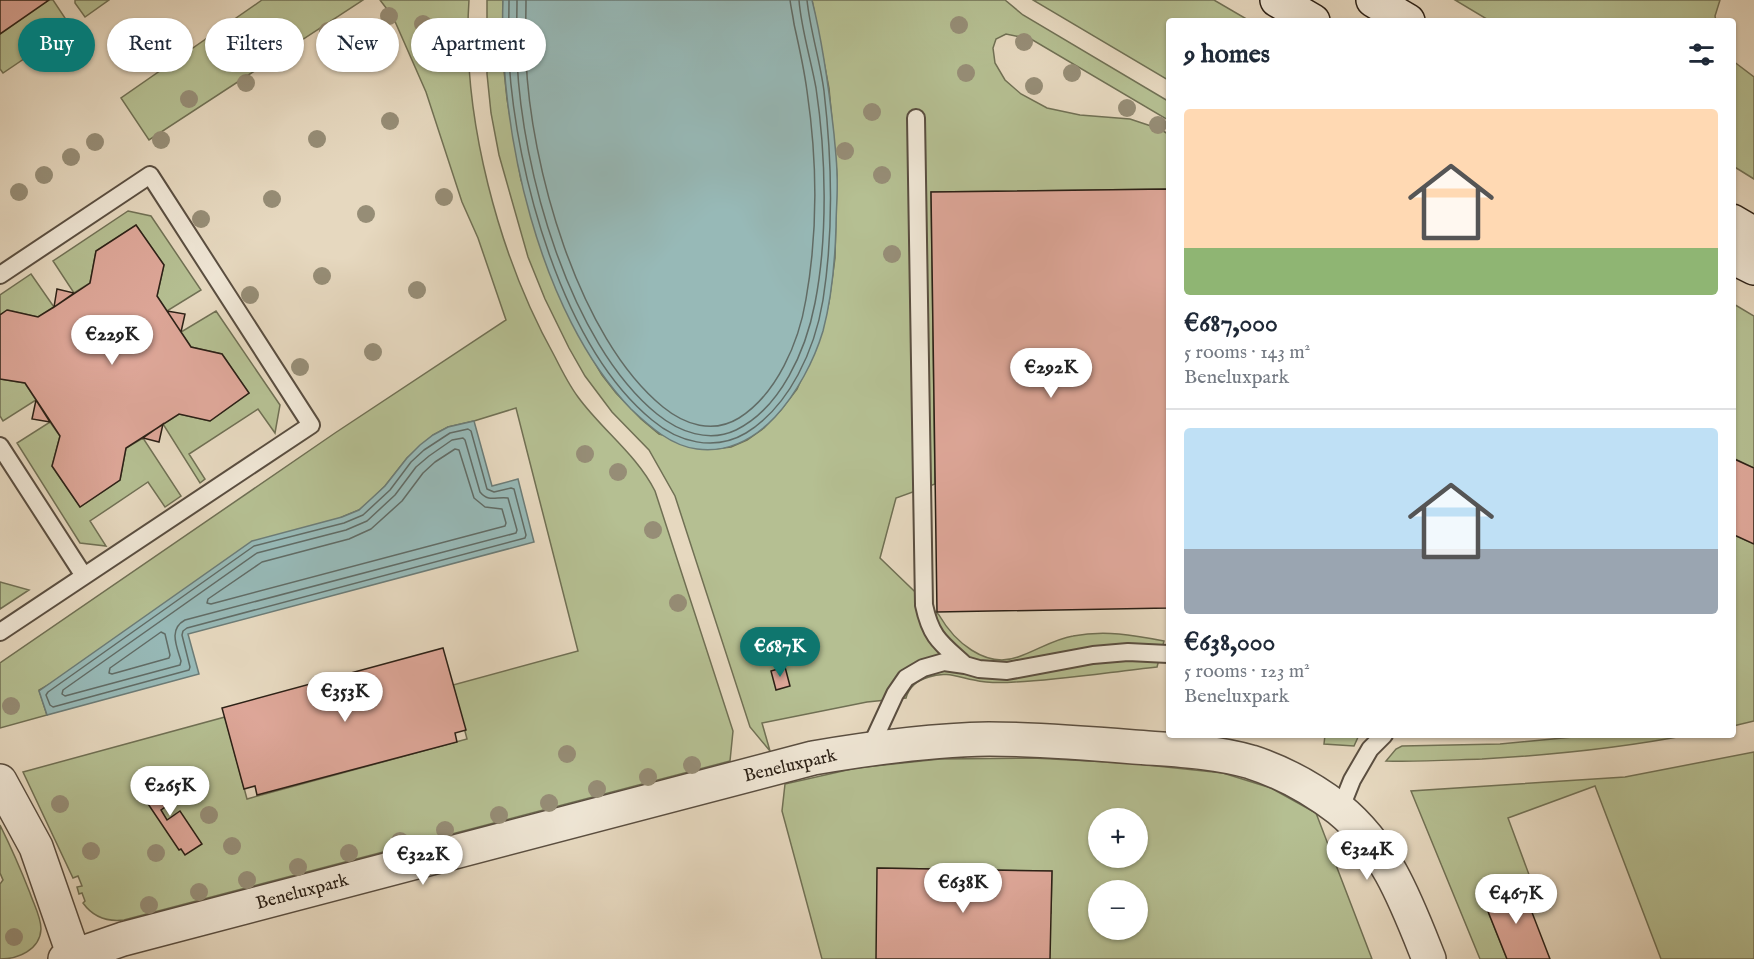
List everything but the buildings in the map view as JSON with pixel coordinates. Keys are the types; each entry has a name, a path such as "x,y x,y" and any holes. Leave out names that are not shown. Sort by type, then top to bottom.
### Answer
{"street":[{"path":"1277,0 1308,18"},
{"path":"1373,0 1403,18"},
{"path":"1736,223 1754,234"},
{"path":"1736,260 1754,268"},
{"name":"Beneluxpark","path":"71,958 123,939 758,771 870,748 987,739 1212,744 1281,774 1311,790 1340,810 1364,834 1385,861 1402,892 1429,959"},
{"path":"0,781 36,848 71,958"}],"lane":[{"path":"916,118 924,605 928,624 938,640 965,665"},
{"path":"0,275 150,175 311,425 0,632"},
{"path":"1736,275 1754,286"},
{"path":"0,446 84,576"},
{"path":"870,748 895,694 906,678 923,668 944,662 979,669 1007,671 1093,655 1128,652 1166,654"},
{"path":"1340,810 1352,780 1370,749 1381,738"}],"green space":[{"path":"49,0 53,0 65,18 23,18"},
{"path":"75,0 109,0 85,17"},
{"path":"262,0 363,0 335,18 316,18 316,31 304,39 304,18 236,18"},
{"path":"380,0 469,0 469,18 411,18 411,58 399,31 399,18 393,17"},
{"path":"487,0 503,0 503,18 487,18"},
{"path":"812,0 1005,0 1023,15 1166,100 1166,119 1031,39 1006,34 996,39 993,48 995,63 1005,80 1021,94 1047,108 1080,115 1130,119 1166,133 1166,189 931,192 935,484 896,498 880,558 939,615 962,643 982,656 1006,660 1066,638 1096,633 1119,634 1164,641 1157,667 1005,683 935,675 915,684 909,690 906,698 867,702 762,723 770,751 750,727 675,496 649,450 612,412 585,376 545,299 528,257 499,155 491,113 487,72 504,72 521,180 589,353 602,375 641,419 659,434 715,449 731,447 747,440 764,428 781,410 797,389 822,332 829,302 835,258 837,175 829,88"},
{"path":"1033,0 1214,0 1245,18 1166,18 1166,79"},
{"path":"1455,0 1720,0 1715,18 1485,18"},
{"path":"18,22 18,63 3,73 0,69 0,34"},
{"path":"205,40 205,72 253,72 149,140 121,98 158,72 193,72 193,48"},
{"path":"1736,63 1754,77 1754,179 1736,168"},
{"path":"417,72 470,72 478,138 488,184 501,231 517,275 535,318 569,383 587,409 639,466 655,491 733,731 730,761 124,920 106,919 91,912 83,903 85,901 82,893 79,894 77,887 82,886 78,876 73,878 23,772 225,717 247,799 467,739 453,685 578,651 516,408 448,427 433,435 407,458 385,486 359,510 342,517 39,690 47,715 0,728 0,663 335,433 506,320 478,238 462,202 426,92"},
{"path":"128,211 151,216 201,290 167,311 157,296 164,265 136,225 96,251 90,283 74,293 53,261"},
{"path":"31,274 54,307 38,317 8,310 0,315 0,295"},
{"path":"1736,305 1754,316 1754,468 1736,459"},
{"path":"216,311 280,405 275,433 258,409 189,454 205,479 200,483 163,424 179,414 210,421 249,393 222,354 191,347 181,332"},
{"path":"0,379 25,383 36,400 3,421 0,416"},
{"path":"50,422 60,436 52,466 80,507 120,480 126,448 143,438 181,496 165,507 148,482 90,521 106,546 80,543 17,443"},
{"path":"1736,536 1754,544 1754,721 1736,725"},
{"path":"0,582 29,590 0,609"},
{"path":"1325,738 1358,738 1354,746 1324,744"},
{"path":"1563,738 1673,738 1534,755 1482,759 1386,761 1396,749 1402,746 1500,744"},
{"path":"1754,752 1754,959 1661,959 1595,786 1508,818 1531,880 1483,899 1507,959 1480,959 1411,791 1625,777"},
{"path":"1033,758 1128,763 1223,773 1271,788 1316,813 1372,959 822,959 782,811 785,784 856,768 940,759","holes":["877,868 1052,871 1051,913"]},
{"path":"0,825 30,893 39,916 41,929 37,943 27,952 0,959 0,884 3,880 0,873"}],"water":[{"path":"503,0 812,0 825,67 837,165 836,240 831,292 823,331 804,376 791,398 775,417 749,438 730,446 708,450 687,447 669,440 631,409 599,369 571,323 549,272 531,217 517,161 505,72 546,72 546,18 503,18"},
{"path":"474,421 492,486 518,479 534,542 188,634 199,674 47,715 39,691 252,541 342,517 359,510 385,486 420,445 448,427"}]}
